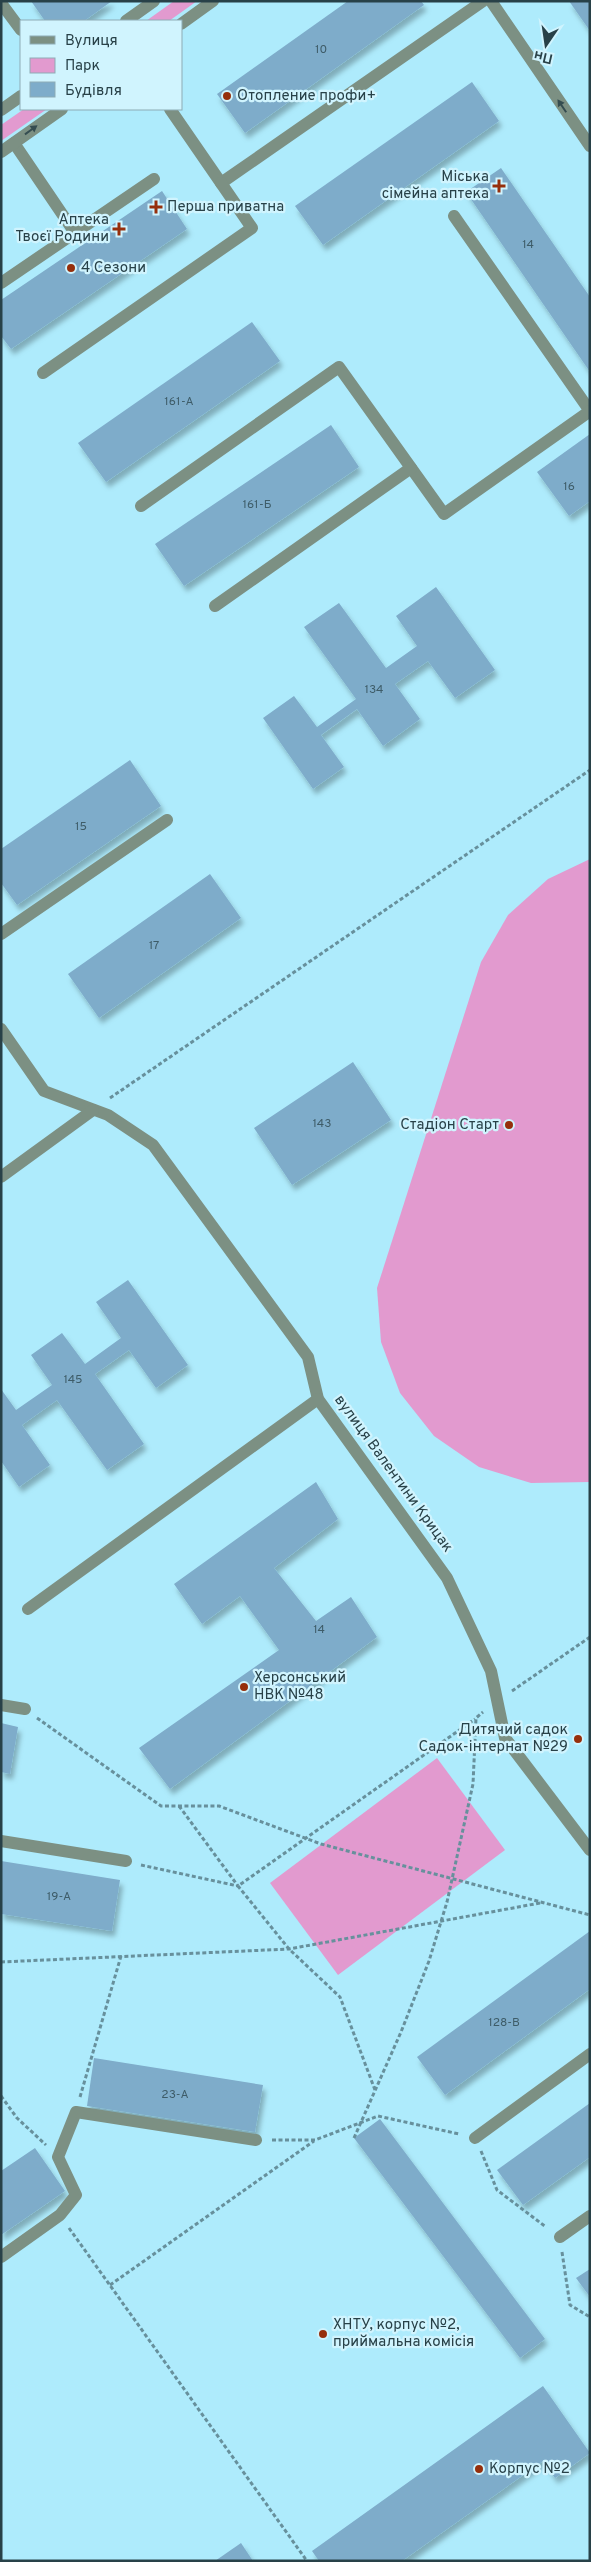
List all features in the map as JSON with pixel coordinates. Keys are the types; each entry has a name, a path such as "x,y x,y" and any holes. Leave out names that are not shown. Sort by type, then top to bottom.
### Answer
{"street":[{"path":"127,20 154,1"},
{"path":"182,23 212,1"},
{"path":"221,183 483,1"},
{"path":"491,1 590,146"},
{"path":"1,3 20,29"},
{"path":"1,110 20,97"},
{"path":"1,152 61,110"},
{"path":"44,373 252,228 171,110"},
{"path":"14,143 75,233"},
{"path":"1,283 154,179"},
{"path":"141,506 339,367 444,514 590,411 454,216"},
{"path":"215,606 411,468"},
{"path":"1,934 167,820"},
{"name":"вулиця Валентини Крицак","path":"1,1029 44,1091 108,1116 152,1145 308,1357 318,1399 448,1578 491,1671 505,1738 590,1850"},
{"path":"1,1177 93,1110"},
{"path":"28,1609 318,1399"},
{"path":"1,1705 25,1709"},
{"path":"1,1841 126,1861"},
{"path":"476,2138 590,2054"},
{"path":"1,2257 60,2215 76,2195 58,2157 76,2112 256,2140"},
{"path":"560,2238 590,2216"}],"path":[{"path":"93,1110 590,770"},
{"path":"126,1861 238,1886 590,1637"},
{"path":"25,1709 161,1806 219,1806 306,1838 590,1915"},
{"path":"354,2138 422,1979 441,1921 473,1784 476,1718"},
{"path":"178,1806 289,1950 340,1998 376,2090"},
{"path":"1,1962 289,1950 543,1902"},
{"path":"76,2112 121,1956"},
{"path":"1,2096 17,2118 58,2157"},
{"path":"110,2284 315,2140 378,2116 476,2138 496,2190 560,2238 570,2305 590,2317"},
{"path":"256,2140 315,2140"},
{"path":"60,2215 307,2561"}],"green space":[{"path":"174,1 197,1 170,20 147,20"},
{"path":"23,110 46,110 1,141 1,125"},
{"name":"Стадіон Старт","path":"590,859 590,1482 531,1483 479,1467 434,1436 400,1393 381,1342 377,1288 481,962 508,915 548,879"},
{"path":"437,1758 505,1850 338,1975 270,1883"}],"building":[{"path":"31,1 112,1 85,20 44,20"},
{"path":"348,1 421,1 424,5 245,133 217,94"},
{"path":"569,1 590,1 590,31"},
{"path":"472,82 499,121 323,245 295,206"},
{"path":"501,168 590,297 590,372 466,192"},
{"path":"162,191 187,229 11,349 1,336 1,300"},
{"path":"252,322 280,361 106,482 78,443"},
{"path":"331,425 359,467 184,586 155,544"},
{"path":"590,434 590,501 569,516 537,472"},
{"path":"436,587 495,670 455,698 428,661 395,684 420,719 383,746 357,709 321,735 344,767 313,789 263,718 294,696 317,727 356,699 304,627 339,603 386,668 417,646 396,616"},
{"path":"130,760 161,806 17,905 1,883 1,849"},
{"path":"210,874 241,918 99,1018 68,974"},
{"path":"353,1062 391,1120 292,1185 254,1128"},
{"path":"128,1280 188,1365 156,1388 129,1350 95,1374 144,1444 107,1470 57,1400 22,1425 50,1465 19,1487 1,1461 1,1389 16,1410 52,1385 31,1355 62,1333 85,1364 121,1338 96,1302"},
{"path":"316,1482 338,1519 274,1568 316,1621 351,1597 377,1637 170,1789 139,1748 279,1650 240,1596 202,1624 174,1584"},
{"path":"1,1723 18,1727 10,1774 1,1772"},
{"path":"1,1861 120,1880 112,1931 1,1914"},
{"path":"590,1931 590,1989 445,2095 417,2057"},
{"path":"94,2058 263,2085 255,2132 87,2106"},
{"path":"590,2103 590,2157 523,2205 497,2170"},
{"path":"380,2119 545,2339 520,2358 354,2138"},
{"path":"35,2148 65,2191 1,2235 1,2171"},
{"path":"590,2269 590,2297 576,2278"},
{"name":"Корпус №2","path":"543,2386 590,2453 555,2478 543,2461 402,2561 319,2561 312,2551"},
{"path":"241,2543 253,2561 215,2561"}],"place":[{"name":"Отопление профи+","path":"227,96"},
{"name":"Міська сімейна аптека","path":"499,186"},
{"name":"Перша приватна","path":"156,207"},
{"name":"Аптека Твоєї Родини","path":"119,229"},
{"name":"4 Сезони","path":"71,268"},
{"name":"Стадіон Старт","path":"509,1125"},
{"name":"Херсонський НВК №48","path":"244,1687"},
{"name":"Дитячий садок Садок-інтернат №29","path":"578,1739"},
{"name":"ХНТУ, корпус №2, приймальна комісія","path":"323,2334"},
{"name":"Корпус №2","path":"479,2469"}]}
